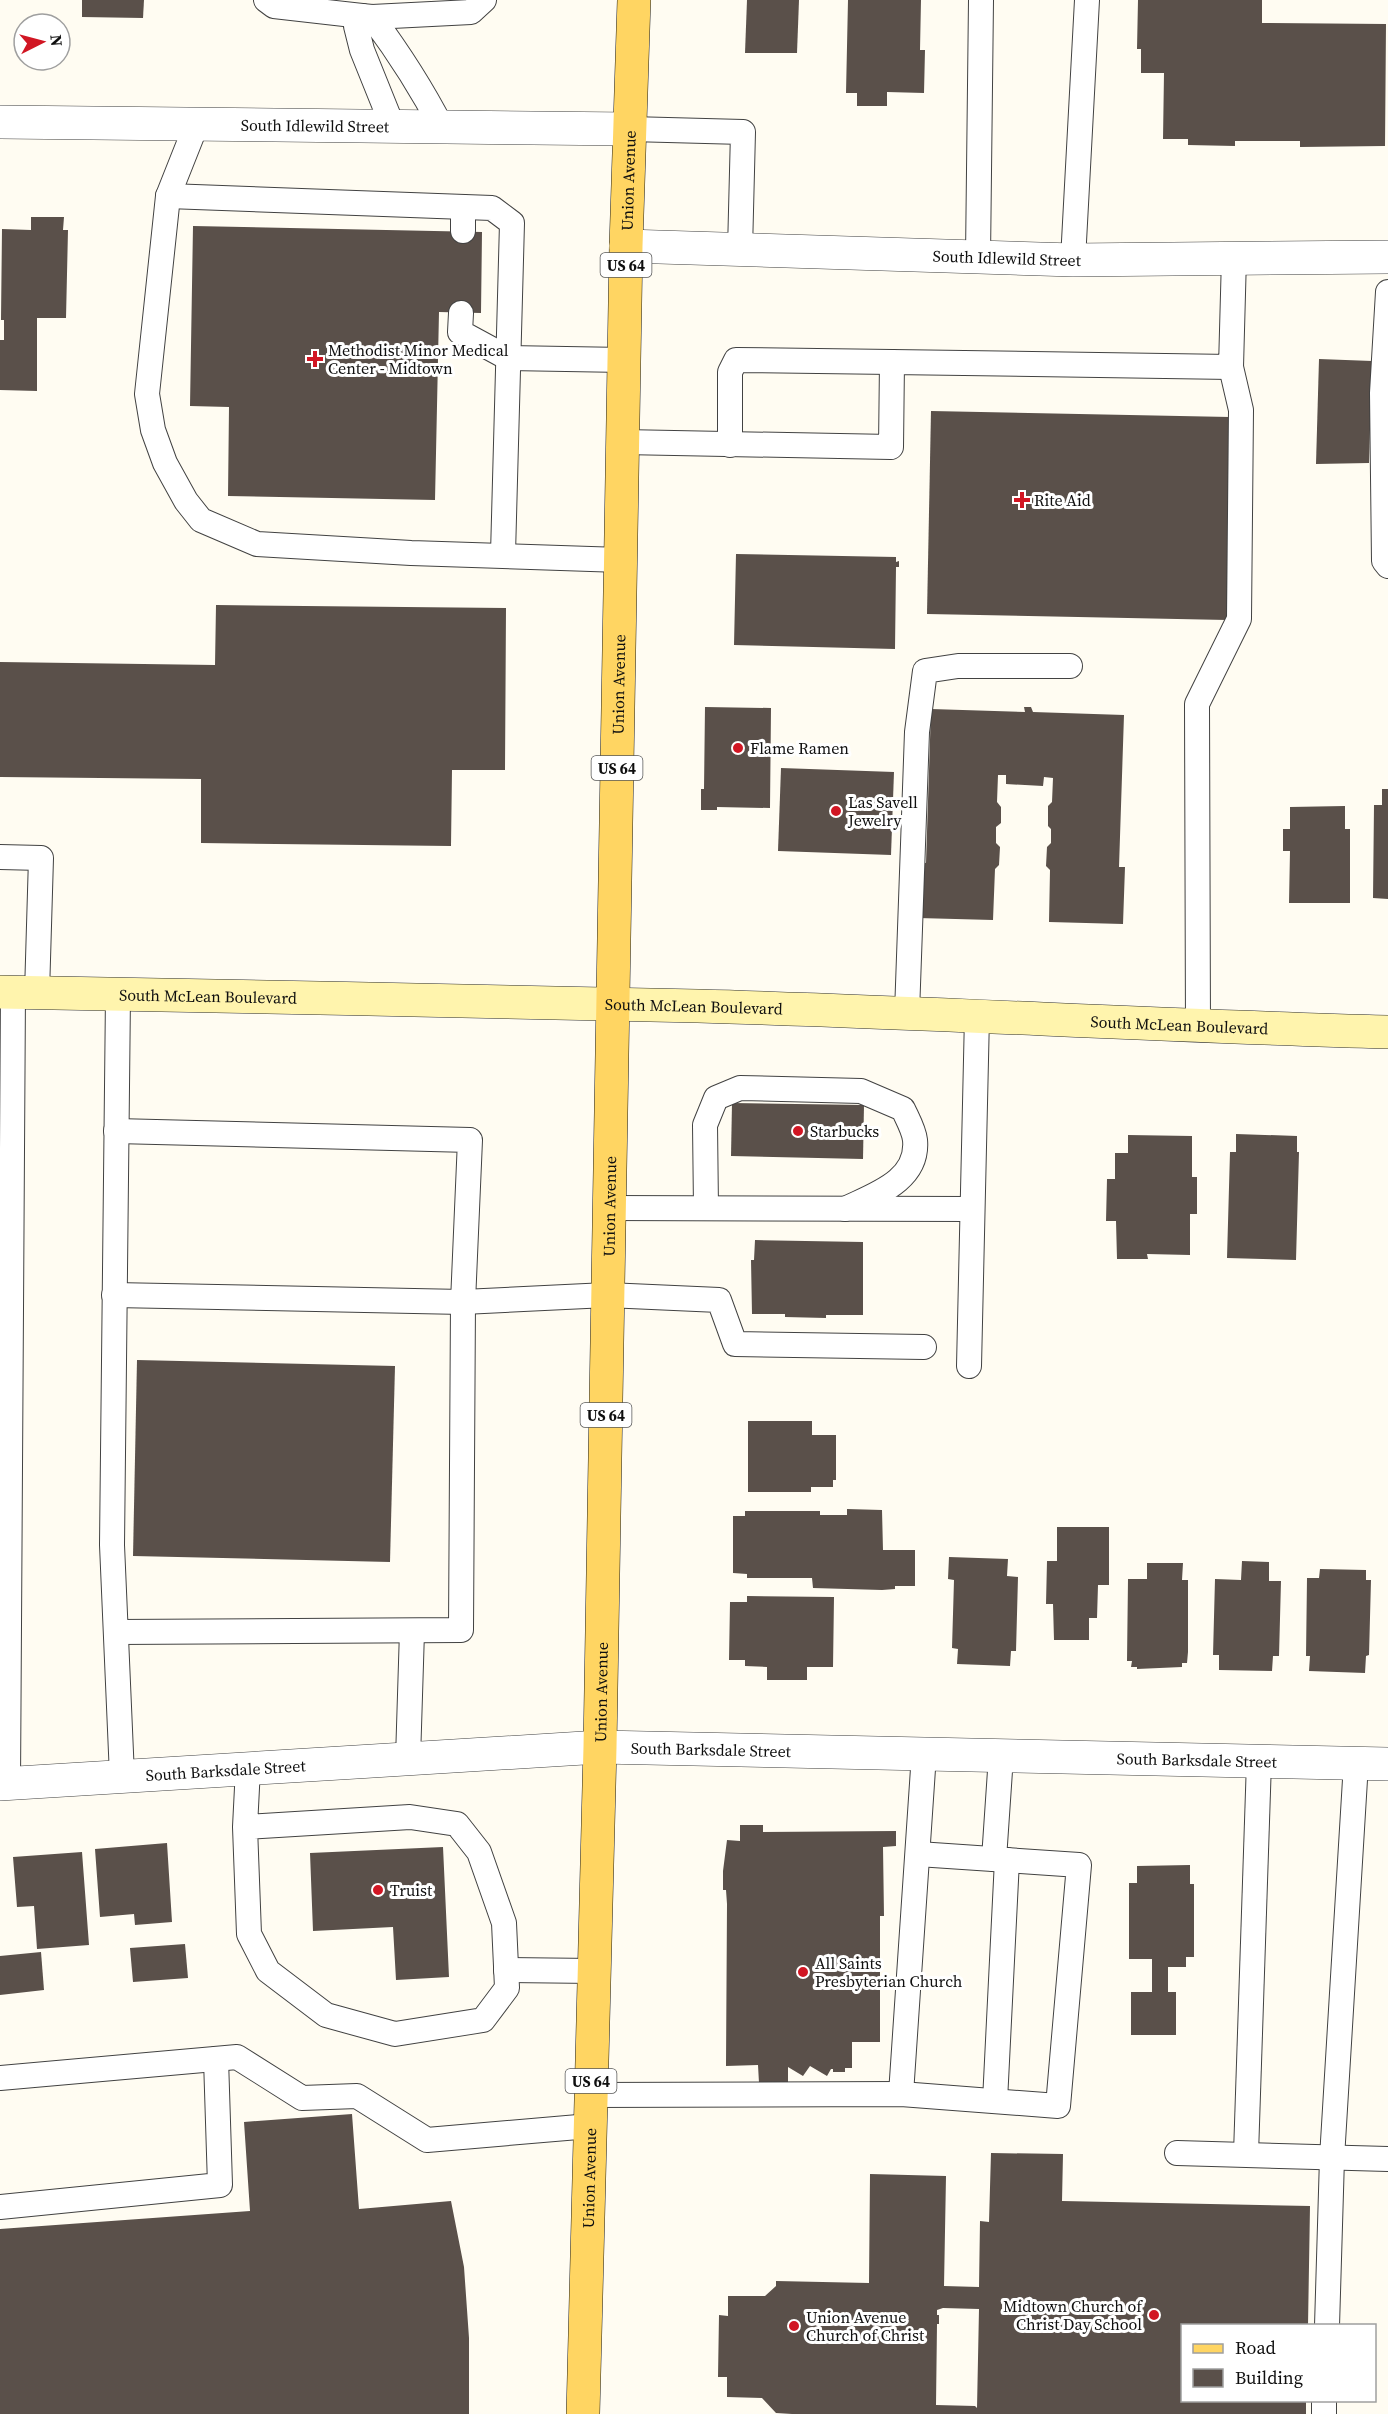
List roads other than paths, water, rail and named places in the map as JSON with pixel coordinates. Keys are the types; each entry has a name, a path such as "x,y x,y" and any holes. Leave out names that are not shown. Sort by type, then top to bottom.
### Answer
{"main road":[{"name":"Union Avenue","path":"583,2414 600,1747 626,246 634,0"},
{"name":"South McLean Boulevard","path":"16,992 907,1013 1198,1027 1388,1032"}],"street":[{"name":"South Idlewild Street","path":"0,122 630,129"},
{"name":"South Idlewild Street","path":"626,246 1073,260 1388,257"},
{"name":"South Barksdale Street","path":"4,1784 600,1747 1372,1764"}],"lane":[{"path":"266,0 274,6 367,16 471,12 484,0"},
{"path":"978,257 981,0"},
{"path":"1073,260 1087,0"},
{"path":"367,16 356,26 362,50 393,127"},
{"path":"367,16 387,37 426,98 442,128"},
{"path":"197,123 168,196 147,394 153,430 165,463 186,501 201,520 257,544 411,553 502,554 621,560"},
{"path":"630,129 743,132 740,250"},
{"path":"168,196 492,208 512,223 502,554"},
{"path":"463,207 463,231"},
{"path":"1198,1027 1197,704 1239,619 1240,410 1232,367 1234,257"},
{"path":"1388,292 1382,393 1384,561 1388,566"},
{"path":"461,312 460,332 508,358 624,360"},
{"path":"730,445 730,372 736,360 1232,367"},
{"path":"623,442 891,447 892,362"},
{"path":"907,1013 917,732 925,671 958,666 1070,666"},
{"path":"0,856 42,858 16,992 5,1362 4,1784"},
{"path":"118,995 112,1545 122,1776"},
{"path":"969,1366 977,1016"},
{"path":"706,1208 705,1125 716,1098 741,1088 861,1090 903,1109 915,1139 911,1165 894,1185 845,1209"},
{"path":"116,1131 470,1140 463,1302 461,1630 116,1632"},
{"path":"610,1208 972,1209"},
{"path":"114,1295 463,1302 607,1295 719,1300 735,1344 924,1347"},
{"path":"408,1759 412,1631"},
{"path":"901,2094 924,1754"},
{"path":"995,2101 1001,1756"},
{"path":"1246,2154 1259,1761"},
{"path":"1327,2324 1332,2158 1372,1764"},
{"path":"246,1827 410,1817 457,1824 479,1852 504,1923 507,1988 483,2020 395,2034 326,2015 268,1971 249,1934 246,1827 248,1768"},
{"path":"0,2078 237,2057 302,2098 357,2096 427,2140 590,2110 901,2094 1058,2106 1079,1864 918,1854"},
{"path":"506,1970 594,1971"},
{"path":"0,2206 220,2185 216,2059"},
{"path":"1177,2152 1388,2159"}],"place":[{"name":"Methodist Minor Medical Center - Midtown","path":"315,359"},
{"name":"Rite Aid","path":"1022,500"},
{"name":"Flame Ramen","path":"738,748"},
{"name":"Las Savell Jewelry","path":"836,811"},
{"name":"Starbucks","path":"798,1131"},
{"name":"Truist","path":"378,1890"},
{"name":"All Saints Presbyterian Church","path":"803,1972"},
{"name":"Midtown Church of Christ Day School","path":"1154,2315"},
{"name":"Union Avenue Church of Christ","path":"794,2326"}]}
